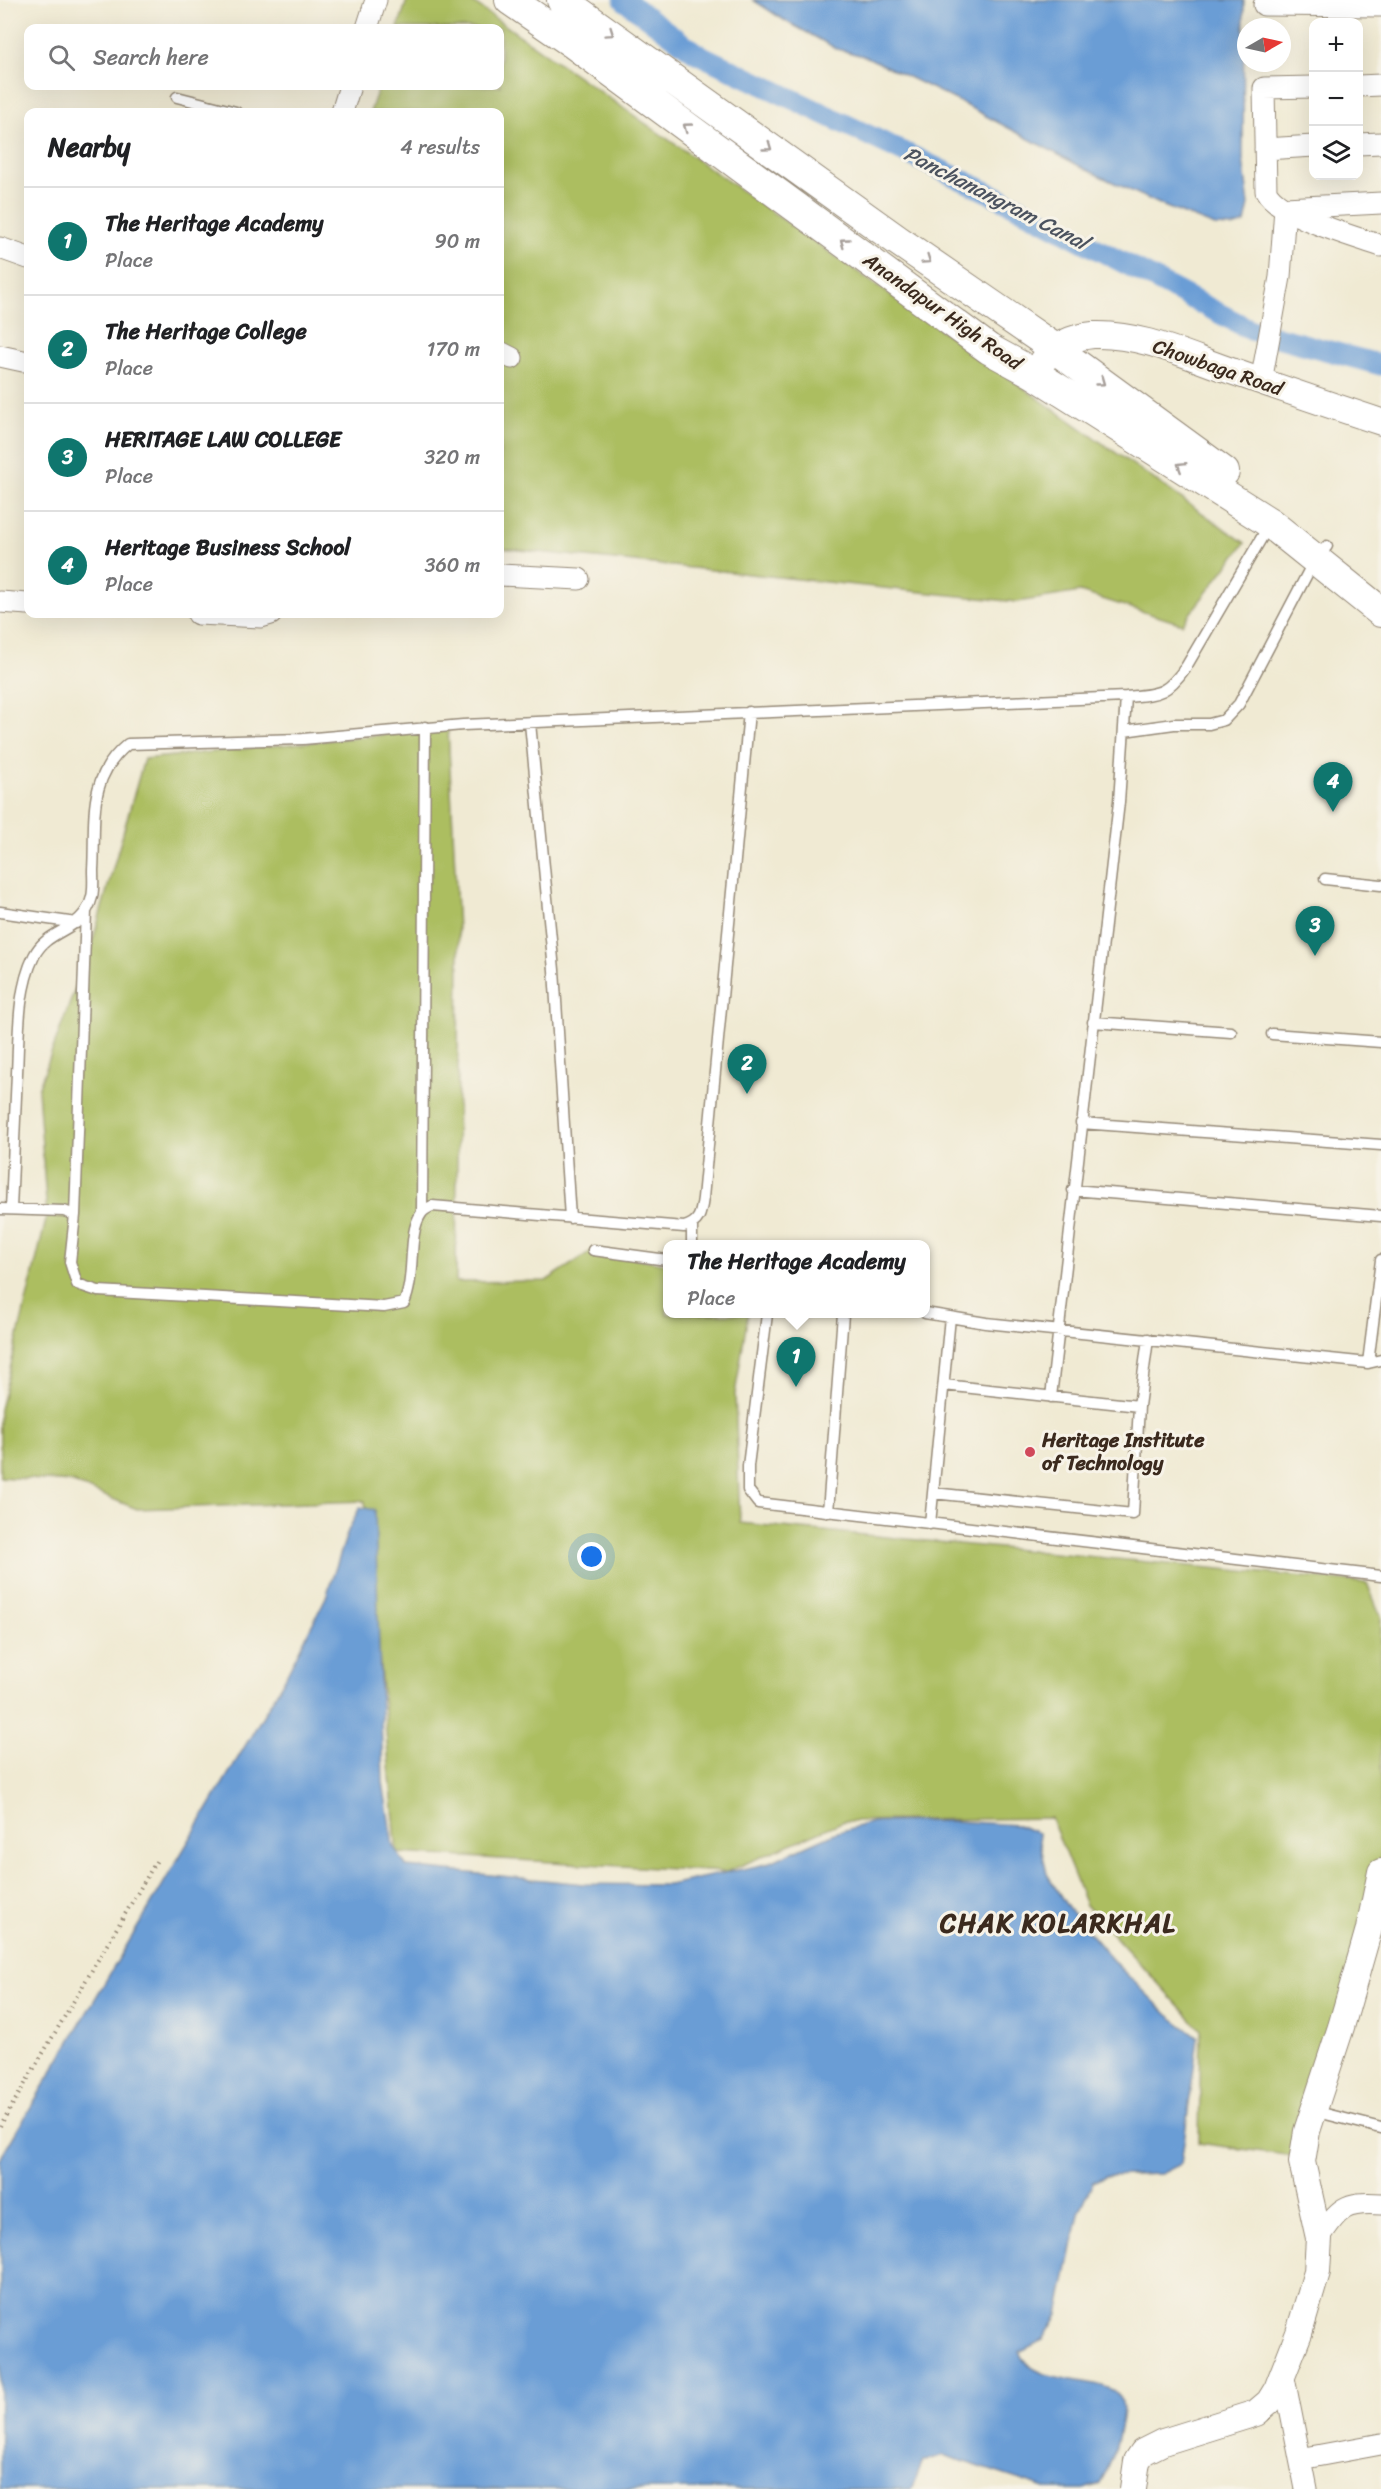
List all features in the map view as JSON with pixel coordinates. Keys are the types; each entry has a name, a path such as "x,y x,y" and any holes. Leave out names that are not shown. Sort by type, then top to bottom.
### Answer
{"main road":[{"name":"Anandapur High Road","path":"510,0 584,51 989,349 1274,517"},
{"name":"Anandapur High Road","path":"562,0 897,240 1053,348 1321,553 1381,612"},
{"name":"Anandapur High Road","path":"1321,553 1381,586"}],"street":[{"path":"368,24 376,0"},
{"path":"1264,5 1381,6"},
{"path":"1363,86 1381,85"},
{"path":"1309,87 1264,87 1266,191 1270,199 1309,221 1381,246"},
{"path":"343,108 349,90"},
{"path":"1363,144 1381,143"},
{"path":"1265,148 1309,146"},
{"path":"1285,208 1381,202"},
{"path":"1262,382 1280,277 1285,208"},
{"path":"0,248 24,257"},
{"name":"Chowbaga Road","path":"1053,348 1071,339 1095,335 1131,339 1172,349 1381,422"},
{"path":"1033,373 1053,348"},
{"path":"0,356 23,361"},
{"path":"504,575 579,579"},
{"path":"0,602 24,604"},
{"path":"1133,2489 1137,2461 1143,2452 1163,2442 1256,2413 1269,2402 1283,2373 1299,2333 1317,2272 1319,2238 1302,2162 1314,2111 1369,1929 1381,1872"},
{"path":"1319,2238 1336,2212 1350,2204 1381,2204"},
{"path":"1283,2373 1306,2489"},
{"path":"1300,2459 1381,2444"}],"lane":[{"path":"177,97 220,108"},
{"path":"75,1215 64,1211 5,1209 20,1024 25,981 34,955 44,942 76,923 86,911 92,896 95,810 100,778 112,757 128,744 303,739 425,727 1126,697 1162,692 1175,682 1274,517"},
{"path":"1124,731 1174,724 1209,724 1224,720 1239,704 1321,553"},
{"path":"1051,1396 1119,802 1126,697"},
{"path":"422,1212 432,1206 684,1227 692,1225 700,1218 748,712"},
{"path":"530,723 554,970 570,1218"},
{"path":"86,911 75,1215 70,1262 77,1284 98,1291 384,1307 404,1303 411,1289 416,1225 422,1212 425,727"},
{"path":"1325,879 1381,885"},
{"path":"0,912 76,923"},
{"path":"1093,1022 1231,1032"},
{"path":"1272,1034 1381,1042"},
{"path":"1081,1123 1381,1145"},
{"path":"1073,1190 1381,1216"},
{"path":"692,1225 692,1240"},
{"path":"593,1250 663,1259"},
{"path":"1368,1363 1381,1260"},
{"path":"930,1314 1057,1330 1368,1363 1381,1360"},
{"path":"930,1524 950,1317"},
{"path":"766,1318 748,1466 748,1490 758,1503 1381,1576"},
{"path":"828,1512 843,1318"},
{"path":"933,1493 1133,1514 1138,1406 1148,1339"},
{"path":"944,1385 1138,1406"},
{"path":"1314,2111 1381,2128"}],"path":[{"path":"0,2126 157,1860"}],"green space":[{"path":"407,0 469,0 503,24 399,24"},
{"path":"504,24 1245,543 1182,624 1080,592 1017,602 504,548 504,108 371,108 378,90 504,90"},
{"path":"448,728 459,951 456,1282 546,1281 593,1250 663,1263 663,1318 747,1318 735,1394 740,1523 1367,1583 1381,1617 1381,1895 1300,2157 1199,2143 1201,2030 1086,1905 1051,1818 844,1821 726,1872 397,1853 365,1501 137,1509 71,1482 0,1477 0,1410 47,1216 38,1089 92,943 144,759"}],"water":[{"path":"753,0 1244,0 1244,18 1237,18 1237,72 1244,72 1243,159 1249,205 1245,223 1232,227 1215,226 1166,207 1087,170 958,101 867,57 837,49"},
{"path":"360,1507 375,1510 383,1782 393,1846 407,1867 584,1884 669,1885 766,1864 835,1833 873,1822 954,1821 1017,1825 1038,1833 1047,1874 1068,1908 1116,1964 1168,2015 1198,2037 1181,2164 1161,2174 1105,2176 1093,2182 1079,2213 1058,2315 1043,2340 1019,2352 1027,2364 1039,2371 1101,2385 1113,2390 1120,2397 1123,2412 1118,2437 1113,2457 1100,2484 1083,2489 1048,2489 943,2455 923,2462 911,2489 0,2489 0,2159 283,1682 326,1597 348,1531"}],"waterway":[{"name":"Panchanangram Canal","path":"624,0 696,53 1004,200 1251,330 1381,365"}],"place":[{"name":"Heritage Business School","path":"1333,812"},
{"name":"HERITAGE LAW COLLEGE","path":"1315,956"},
{"name":"The Heritage College","path":"747,1094"},
{"name":"The Heritage Academy","path":"796,1387"},
{"name":"Heritage Institute of Technology","path":"1030,1452"}],"district":[{"name":"CHAK KOLARKHAL","path":"1058,1923"}]}
